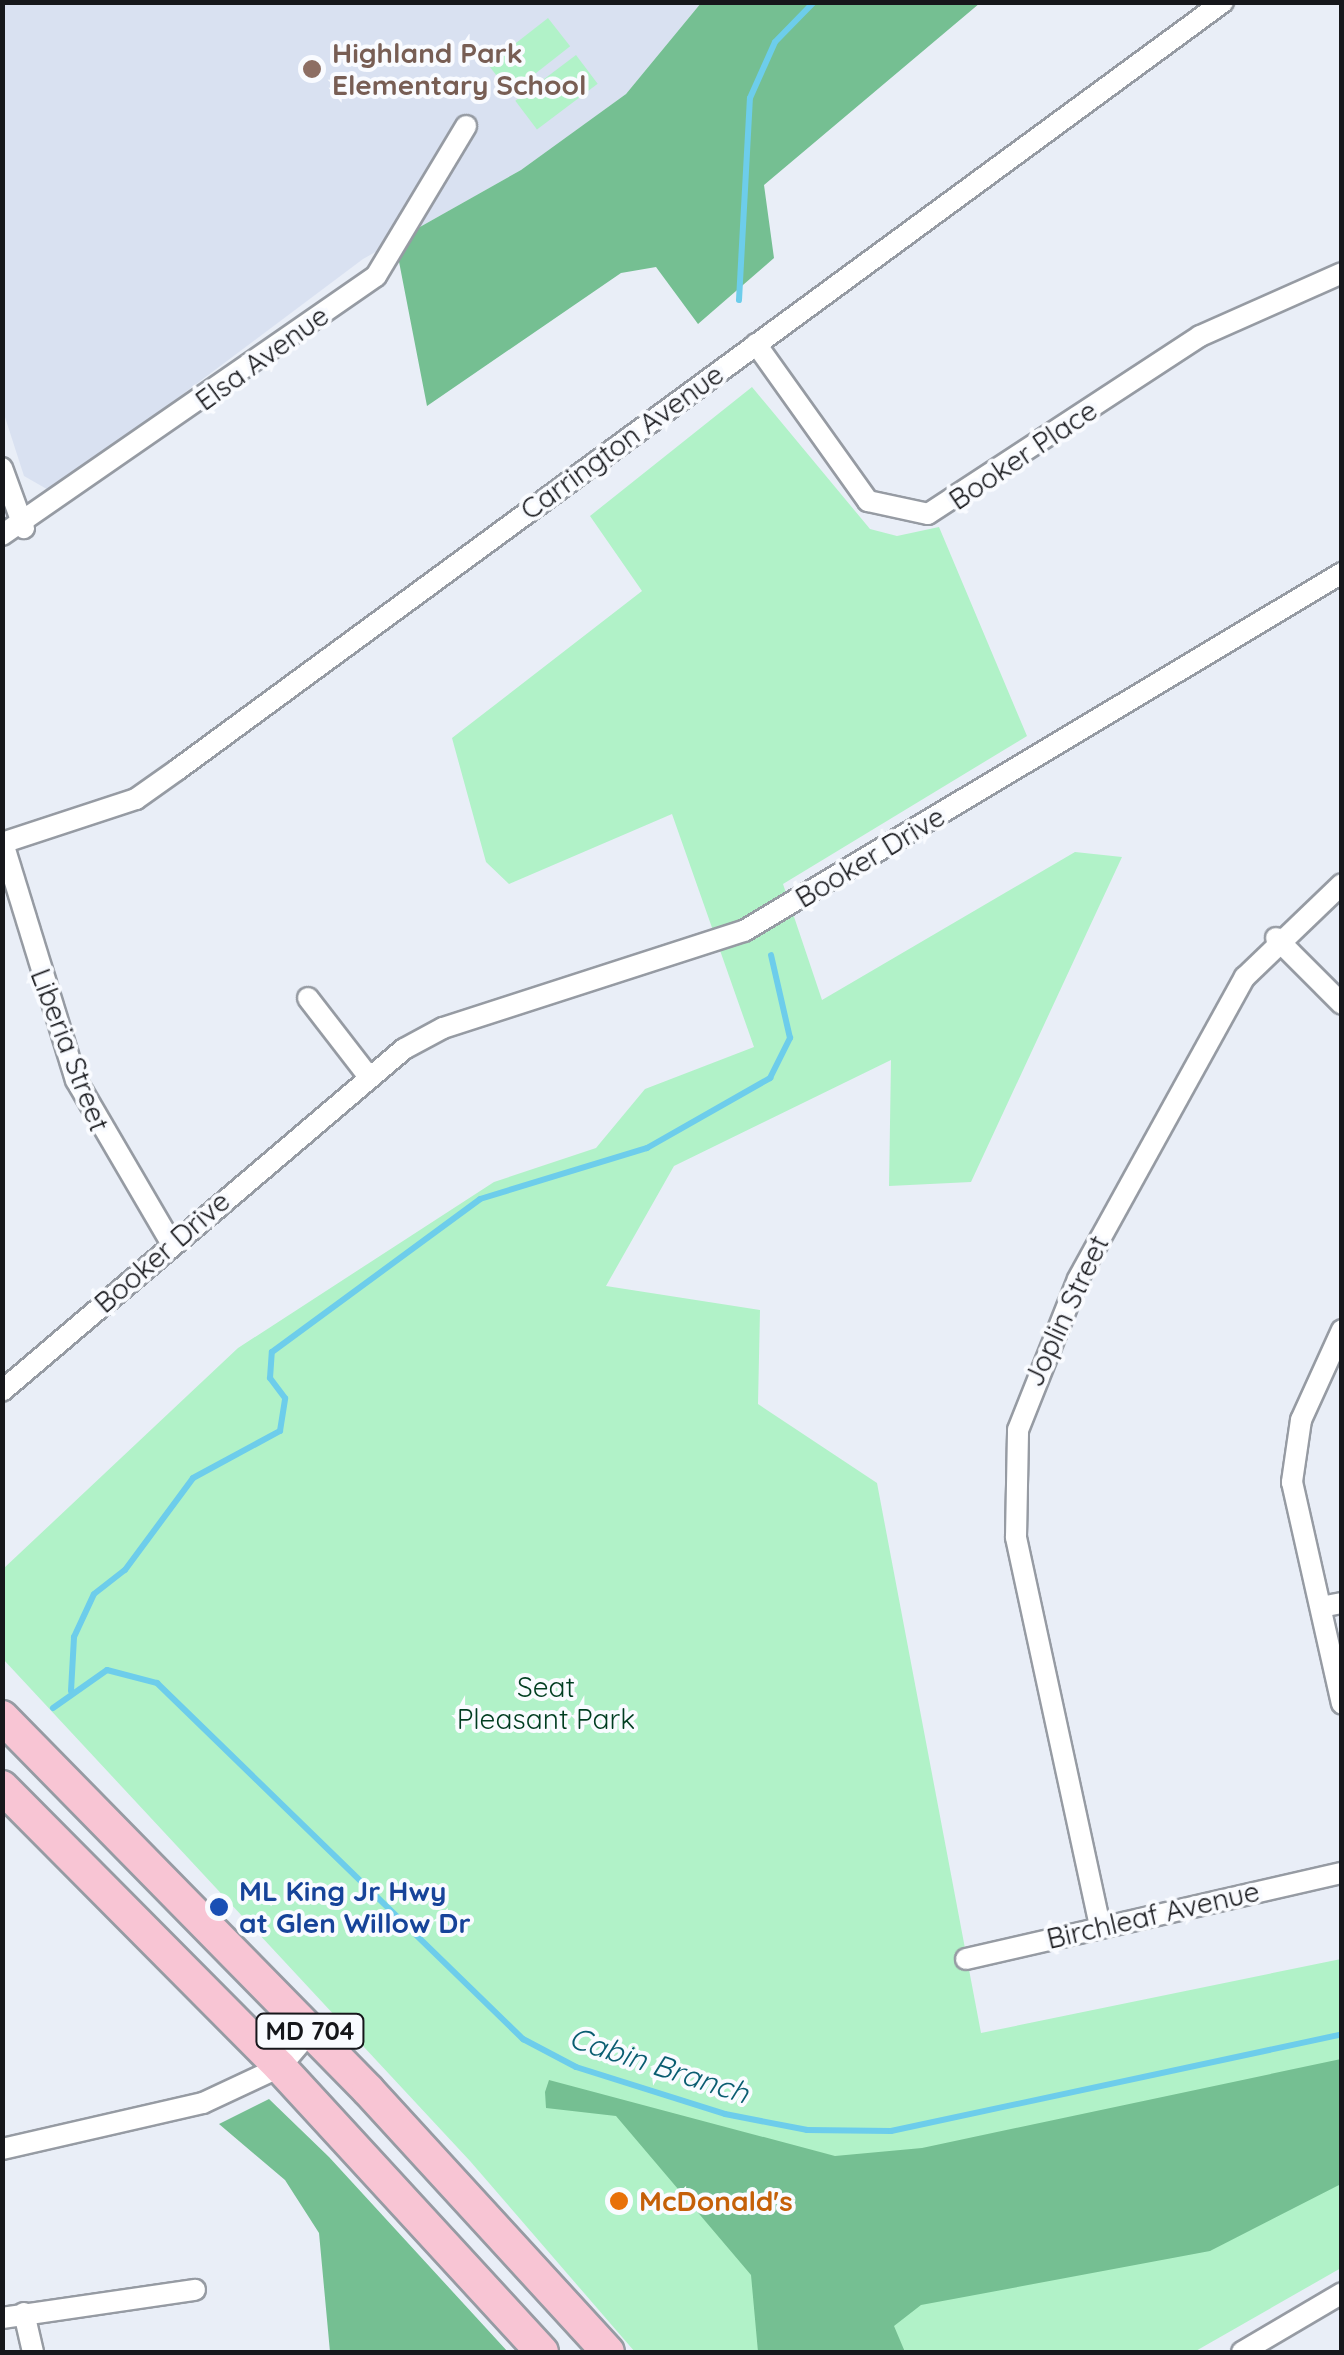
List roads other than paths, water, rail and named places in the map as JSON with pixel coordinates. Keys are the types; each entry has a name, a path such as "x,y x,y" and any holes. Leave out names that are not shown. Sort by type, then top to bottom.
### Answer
{"main road":[{"name":"MD 704","path":"2,1718 310,2032 608,2352"},
{"path":"2,1749 58,1774"},
{"name":"MD 704","path":"2,1787 280,2067 542,2352"}],"street":[{"name":"Carrington Avenue","path":"3,843 136,799 1223,2"},
{"name":"Elsa Avenue","path":"2,535 24,528 376,276 466,126"},
{"name":"Booker Place","path":"756,344 868,501 928,514 1200,336 1342,272"},
{"path":"2,468 24,528"},
{"name":"Booker Drive","path":"5,1382 368,1077 443,1028 744,931 1342,572"},
{"name":"Liberia Street","path":"3,843 76,1080 170,1241"},
{"name":"Joplin Street","path":"1100,1926 1016,1538 1018,1430 1040,1357 1138,1162 1276,938 1342,884"},
{"path":"1276,938 1342,1004"},
{"path":"308,998 368,1077"},
{"path":"1342,1330 1302,1420 1292,1468 1331,1605 1342,1703"},
{"name":"Birchleaf Avenue","path":"966,1959 1342,1873"},
{"path":"2,2149 203,2103 280,2067 310,2032"},
{"path":"2,2318 195,2290"},
{"path":"1242,2352 1342,2293"},
{"path":"24,2313 32,2352"}],"waterway":[{"path":"739,300 750,98 775,42 814,2"},
{"path":"71,1691 74,1637 94,1594 125,1570 193,1478 280,1431 285,1398 270,1378 272,1352 480,1199 647,1148 770,1078 790,1038 771,955"},
{"name":"Cabin Branch","path":"53,1708 107,1670 157,1683 523,2039 576,2067 725,2114 807,2130 891,2131 1342,2034"}],"place":[{"name":"Highland Park Elementary School","path":"312,69"},
{"name":"ML King Jr Hwy at Glen Willow Dr","path":"219,1907"},
{"name":"McDonald's","path":"619,2201"}],"park label":[{"name":"Seat Pleasant Park","path":"546,1703"}]}
